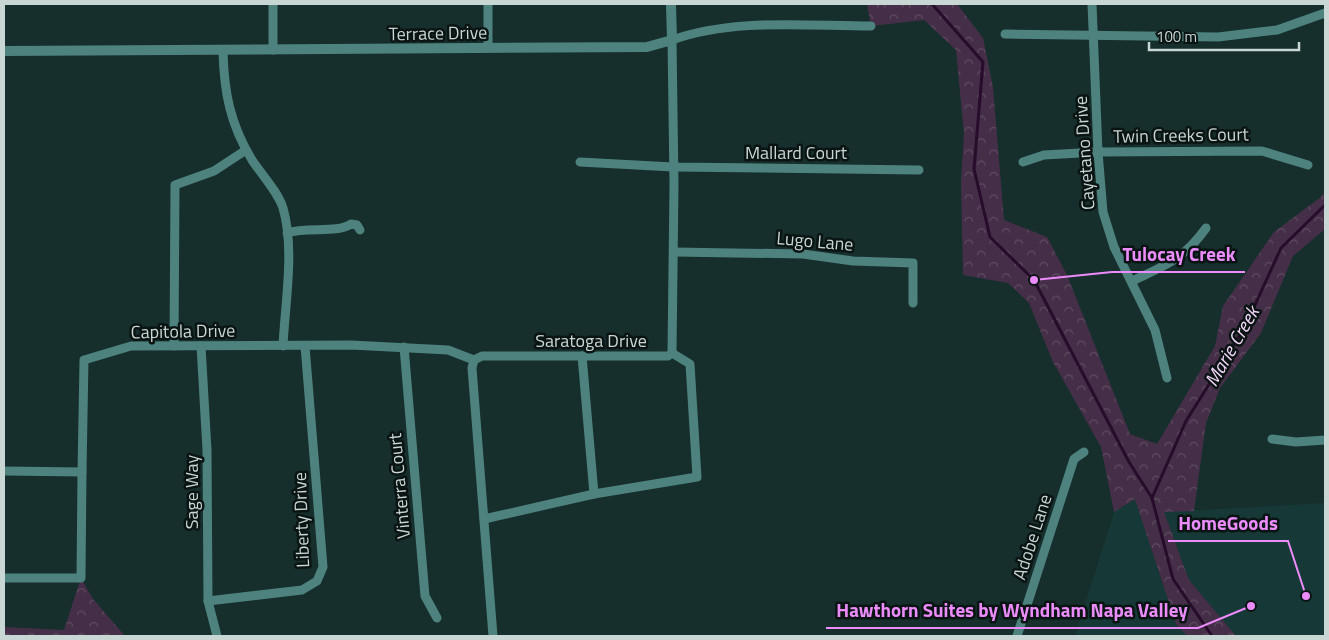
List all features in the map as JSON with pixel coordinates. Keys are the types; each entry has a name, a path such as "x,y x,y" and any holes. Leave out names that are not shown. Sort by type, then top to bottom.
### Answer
{"street":[{"path":"273,4 273,50"},
{"path":"488,4 488,48"},
{"path":"670,4 672,40"},
{"name":"Cayetano Drive","path":"1092,4 1098,152 1103,212 1114,247 1155,330 1166,378"},
{"path":"1005,34 1226,37 1276,30 1325,13"},
{"name":"Terrace Drive","path":"4,51 647,47 691,33 751,26 871,26"},
{"name":"Saratoga Drive","path":"474,360 482,356 668,356 672,353 674,252 672,40"},
{"path":"223,51 224,82 228,109 246,150 282,206 288,233 283,346"},
{"path":"174,346 175,185 214,171 246,150"},
{"name":"Twin Creeks Court","path":"1023,162 1044,155 1098,152 1262,151 1308,164"},
{"name":"Mallard Court","path":"580,162 672,167 919,170"},
{"path":"288,233 302,228 342,229 351,224 357,225 360,230"},
{"path":"1132,281 1177,260 1194,245 1206,228"},
{"name":"Lugo Lane","path":"674,252 803,254 853,261 913,263 913,303"},
{"name":"Capitola Drive","path":"82,472 84,360 131,346 404,348 448,350 474,360"},
{"name":"Sage Way","path":"201,346 207,450 208,601 216,636"},
{"name":"Liberty Drive","path":"208,601 302,590 317,581 322,567 305,346"},
{"name":"Vinterra Court","path":"404,348 425,596 436,618"},
{"path":"484,519 594,494 697,477 690,364 672,353"},
{"path":"582,356 594,494"},
{"path":"474,360 472,368 493,636"},
{"path":"1272,439 1296,442 1325,440"},
{"name":"Adobe Lane","path":"1017,636 1074,458 1084,452"},
{"path":"4,471 82,472 81,578 4,578"}],"shaded area":[{"path":"1135,499 1176,624 1187,636 1075,636 1114,512"},
{"path":"1325,503 1325,636 1236,636 1189,580 1164,512"}],"green space":[{"path":"867,4 957,4 983,38 993,87 1004,220 1047,237 1067,275 1130,434 1157,444 1215,346 1223,306 1274,232 1321,197 1325,191 1325,229 1293,256 1261,333 1220,388 1206,423 1194,511 1164,512 1189,580 1236,636 1187,636 1176,624 1135,499 1114,512 1101,447 1053,362 1029,303 1008,283 963,275 961,181 964,134 956,50 924,20 871,26"},
{"path":"81,578 93,599 125,636 4,636 4,627 64,630"}],"waterway":[{"path":"932,4 983,62 974,169 990,237 1034,280 1129,462 1152,498 1173,579 1212,636"},
{"name":"Marie Creek","path":"1152,498 1186,421 1245,327 1281,248 1325,205"}],"place":[{"name":"Tulocay Creek","path":"1034,280"},
{"name":"HomeGoods","path":"1306,596"},
{"name":"Hawthorn Suites by Wyndham Napa Valley","path":"1251,606"}]}
